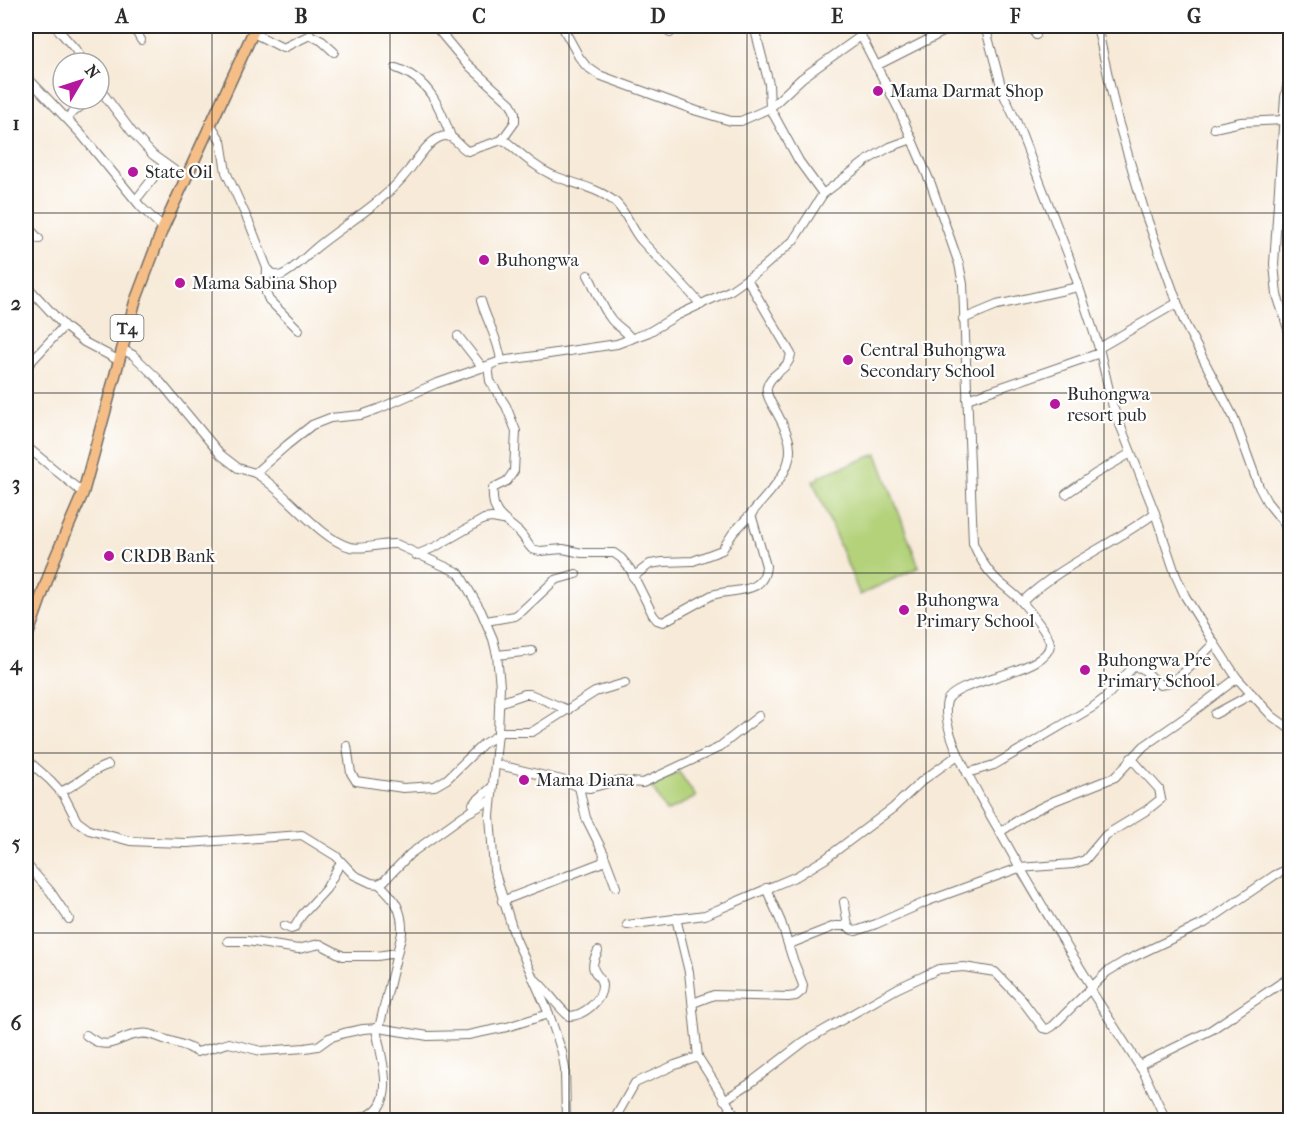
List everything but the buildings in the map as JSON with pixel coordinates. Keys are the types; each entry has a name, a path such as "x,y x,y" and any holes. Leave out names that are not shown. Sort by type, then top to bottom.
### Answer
{"highway":[{"name":"T4","path":"26,638 83,494 135,302 163,228 254,29"}],"street":[{"path":"55,26 76,51"},
{"path":"133,26 141,40"},
{"path":"396,68 421,81 433,95 451,137 468,152 502,140 515,122 511,104 465,62 435,26"},
{"path":"562,26 573,48 586,66 610,80 730,121 741,121 770,108 802,78 861,36"},
{"path":"754,26 769,84 770,108 799,161 823,194"},
{"path":"856,26 912,139 931,184 959,264 963,284 974,543 978,555 993,576 1022,602 1048,637 1050,645 1043,657 997,678 963,687 950,696 946,707 950,728 958,755 1019,868 1139,1065 1166,1120"},
{"path":"876,66 955,26"},
{"path":"985,26 1004,93 1069,257 1099,350 1113,407 1155,513 1166,552 1176,576 1185,596 1238,678 1272,716 1290,729"},
{"path":"1033,26 1036,35"},
{"path":"1097,26 1129,160 1145,213 1185,324 1234,418 1259,487 1267,502 1284,523 1290,541"},
{"path":"254,29 283,48 310,35 322,41 334,52"},
{"path":"1290,74 1285,97 1274,264 1277,294 1290,334"},
{"path":"26,76 67,118 141,207 163,228"},
{"path":"111,104 153,155 185,178"},
{"path":"71,114 75,111"},
{"path":"1214,128 1241,122 1284,120"},
{"path":"210,123 221,141 226,172 267,268 273,274 280,276 297,266 390,192 408,172 418,156 435,141 443,136 451,137"},
{"path":"255,473 286,444 312,425 330,418 361,415 435,384 501,361 597,347 649,332 676,316 731,290 776,258 793,242 823,194 869,159 890,147 912,139"},
{"path":"502,140 535,166 554,176 602,194 615,202 641,239 681,280 701,305"},
{"path":"139,196 161,168 166,165"},
{"path":"1281,172 1290,172"},
{"path":"26,225 39,239"},
{"path":"267,268 266,293 269,300 299,330"},
{"path":"588,275 605,311 631,339"},
{"path":"633,577 650,564 693,561 722,550 733,533 779,482 788,461 787,434 768,395 767,388 769,382 787,366 791,354 747,279"},
{"path":"26,285 64,326 84,342 120,355 133,355 163,384 221,455 238,468 255,473 269,481 306,518 343,544 359,548 387,543 396,544 459,573 465,580 486,621 497,655 500,686 491,800 492,855 502,901 559,1041 565,1069 566,1120"},
{"path":"963,319 998,305 1078,287"},
{"path":"481,301 486,319 500,348 501,361"},
{"path":"967,399 1099,350 1178,303"},
{"path":"26,367 64,326"},
{"path":"458,336 486,367 490,381 507,406 516,431 514,471 507,481 494,488 495,507 503,520 520,534 532,549 614,553 621,558 633,577 653,615 657,620 663,622 712,595 751,588 764,580 766,566 751,514"},
{"path":"26,446 83,494"},
{"path":"1066,494 1131,453"},
{"path":"1022,602 1059,572 1132,530 1155,513"},
{"path":"416,555 435,547 484,519 503,520"},
{"path":"486,621 520,613 555,580 576,574"},
{"path":"967,773 994,765 1093,707 1105,698 1133,667 1143,668 1160,685 1165,684 1182,674 1214,643"},
{"path":"497,655 532,651"},
{"path":"1000,832 1054,801 1115,777 1144,746 1238,678"},
{"path":"347,746 351,773 356,781 390,787 418,788 441,783 498,734 532,732 603,689 625,683"},
{"path":"499,703 530,694 568,710"},
{"path":"1215,714 1252,694"},
{"path":"495,764 566,781 579,787 590,788 616,781 643,783 718,748 759,716"},
{"path":"627,925 712,912 797,876 825,859 894,808 929,775 958,755"},
{"path":"844,903 848,926 856,931 928,901 1019,868 1073,864 1084,860 1106,835 1159,802 1161,795 1159,789 1131,758"},
{"path":"26,759 50,780 81,826 89,830 130,841 187,843 302,835 325,848 354,875 379,884 394,897 401,914 402,933 377,1028 385,1074 383,1100 375,1111 361,1118 350,1120"},
{"path":"60,792 108,765"},
{"path":"473,804 492,787"},
{"path":"579,787 586,818 616,887"},
{"path":"379,884 389,877 410,854 446,827 491,800"},
{"path":"502,901 601,864 605,858"},
{"path":"284,926 294,928 302,915 326,889 341,862"},
{"path":"26,864 50,891 69,919"},
{"path":"724,1100 814,1035 898,988 939,969 964,967 995,972 1043,1028 1048,1029 1107,972 1204,923 1275,875 1290,868"},
{"path":"693,1003 714,995 788,997 796,996 802,991 803,985 781,922 766,888"},
{"path":"676,918 689,972 698,1057 738,1120"},
{"path":"792,943 835,926 848,926"},
{"path":"228,941 247,941 298,949 320,944 343,956 386,956 397,953"},
{"path":"531,976 569,1016 581,1014 597,998 602,988 602,983 593,970 598,951"},
{"path":"1139,1065 1211,1030 1290,978"},
{"path":"86,1035 104,1045 140,1034 151,1034 183,1043 198,1052 229,1043 261,1051 311,1047 344,1033 377,1028 428,1036 468,1035 507,1027 549,1014"},
{"path":"614,1120 635,1083 698,1057"}],"green space":[{"path":"877,454 919,567 860,595 813,481 819,476"},
{"path":"679,772 696,797 666,812 651,785"}],"place":[{"name":"Mama Darmat Shop","path":"878,91"},
{"name":"State Oil","path":"133,172"},
{"name":"Buhongwa","path":"484,260"},
{"name":"Mama Sabina Shop","path":"180,283"},
{"name":"Central Buhongwa Secondary School","path":"848,360"},
{"name":"Buhongwa resort pub","path":"1055,404"},
{"name":"CRDB Bank","path":"109,556"},
{"name":"Buhongwa Primary School","path":"904,610"},
{"name":"Buhongwa Pre Primary School","path":"1085,670"},
{"name":"Mama Diana","path":"524,780"}]}
